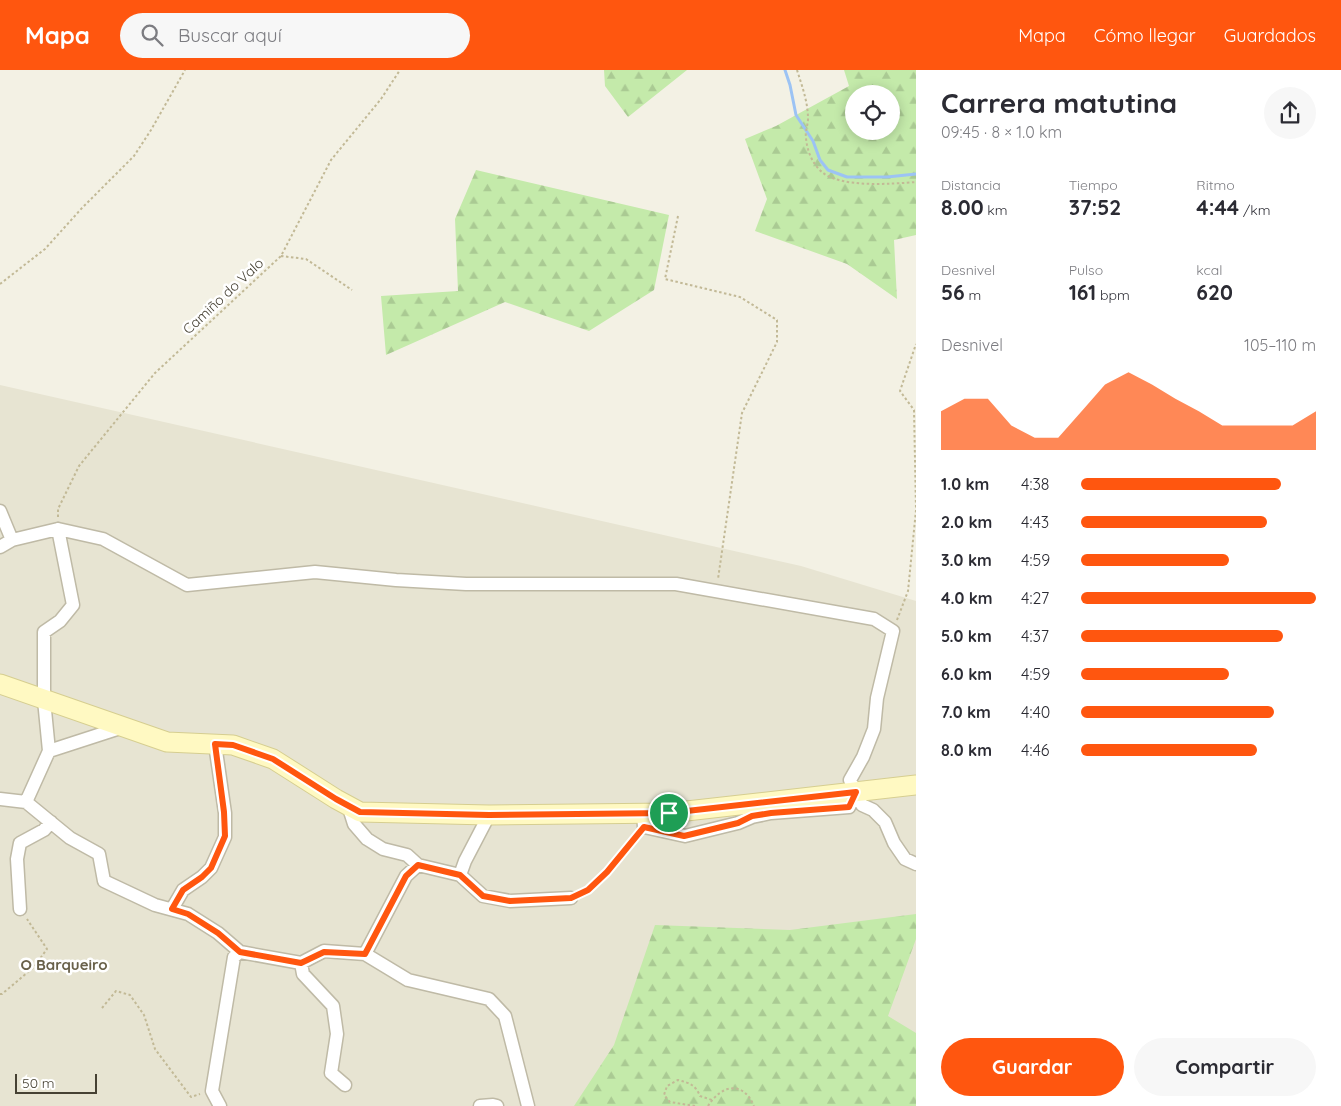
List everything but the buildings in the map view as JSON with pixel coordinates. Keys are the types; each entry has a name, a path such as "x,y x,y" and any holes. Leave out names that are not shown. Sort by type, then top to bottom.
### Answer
{"street":[{"path":"0,511 12,540"},
{"path":"26,802 49,751 44,700 44,632 60,621 73,605 58,529"},
{"path":"0,547 12,540 58,529 103,539 187,585 315,572 396,580 466,584 676,584 874,619 893,631 877,698 874,729 863,756 850,780 862,805 873,810 885,822 894,843 905,859 916,864"},
{"path":"0,684 167,742 233,745 273,759 360,812 644,820 669,813 916,785"},
{"path":"49,751 123,727"},
{"path":"172,909 183,890 202,877 211,868 225,836 224,812 215,744"},
{"path":"0,799 26,802 70,838 98,854 104,881 155,905 188,914 218,933 240,952 301,963 324,952 365,954 408,980 489,999 505,1016 528,1106"},
{"path":"348,805 354,824 367,839 383,849 407,855 418,865 460,875 483,896 510,901 571,898"},
{"path":"460,875 464,861 489,815"},
{"path":"20,909 17,859 20,843 44,830 51,822"},
{"path":"365,954 406,876 418,865"},
{"path":"220,1106 212,1091 234,957 240,952"},
{"path":"301,963 303,974 333,1006 336,1034 331,1073 344,1085"},
{"path":"480,1106 497,1106"}],"path":[{"path":"0,284 44,249 134,156 186,70"},
{"name":"Camiño do Valo","path":"58,529 58,510 79,466 155,373 281,256 331,160 381,99 400,70"},
{"path":"797,70 805,95 808,119 805,134 810,157 822,172 846,182 893,184 916,182"},
{"path":"678,216 665,280 740,297 777,320 777,342 742,413 716,591"},
{"path":"281,256 306,259 352,290"},
{"path":"893,631 908,591 916,510 914,410 900,391 916,344"},
{"path":"571,898 588,890 607,872 644,820"},
{"path":"0,994 34,967 47,949 20,909"},
{"path":"102,1008 116,991 130,995 144,1015 155,1049 190,1097 212,1091"},
{"path":"695,1106 670,1102 664,1094 667,1086 678,1080 688,1083 697,1088 700,1096 712,1100"},
{"path":"708,1106 712,1100 726,1089 735,1088 751,1098 754,1106"}],"shaded area":[{"path":"0,385 801,566 916,601 916,1106 0,1106"}],"green space":[{"path":"604,70 687,70 628,117 605,86"},
{"path":"844,70 916,70 916,235 894,240 897,299 847,264 755,231 767,199 745,139 776,126 845,88 845,140 900,140 900,85 849,85"},
{"path":"476,170 669,215 654,290 589,331 505,302 386,355 381,296 458,291 455,219"},
{"path":"916,914 916,939 888,1016 916,1033 916,1106 574,1106 614,1045 655,925 790,930"}],"waterway":[{"path":"785,70 796,115 813,141 820,160 828,170 847,177 887,177 916,174"}],"district":[{"name":"O Barqueiro","path":"64,965"}],"route":[{"path":"215,744 233,745 273,759 360,812 489,815 669,813 856,792 849,807 752,816 738,823 684,836 644,827 607,872 588,890 571,898 510,901 483,896 460,875 418,865 406,876 365,954 324,952 301,963 240,952 218,933 188,914 172,909 183,890 202,877 211,868 225,836 224,812 215,744"}]}
